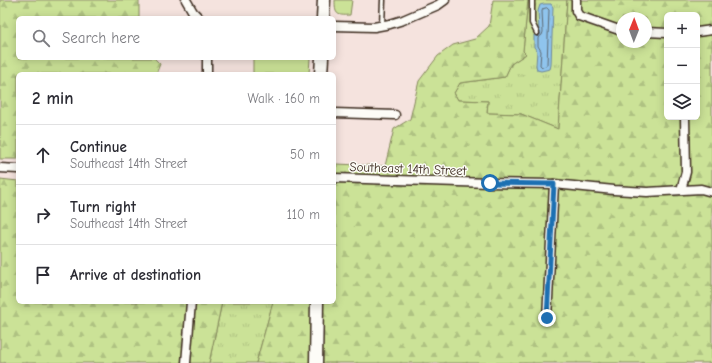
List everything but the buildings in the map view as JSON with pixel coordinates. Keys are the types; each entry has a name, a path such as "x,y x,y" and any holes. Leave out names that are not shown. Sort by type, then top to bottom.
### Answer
{"street":[{"path":"186,0 196,16"},
{"path":"323,16 324,0"},
{"path":"336,26 374,27 390,24 438,5 445,0"},
{"path":"576,0 576,11 579,16 616,29"},
{"path":"700,32 712,30"},
{"path":"652,32 664,33"},
{"path":"207,60 207,72"},
{"path":"321,72 322,60"},
{"path":"336,114 395,115"},
{"path":"680,190 686,172 686,120"},
{"path":"0,168 16,168"},
{"name":"Southeast 14th Street","path":"336,178 554,184 647,192 701,190 712,192"},
{"path":"547,318 554,184"},
{"path":"186,363 191,304"},
{"path":"316,363 317,304"}],"lane":[{"path":"382,25 383,0"},
{"path":"532,0 532,22 537,34"}],"green space":[{"path":"0,0 139,0 139,16 16,16 16,60 156,60 160,64 157,72 16,72 16,159 0,159"},
{"path":"335,0 352,0 350,15 342,15 337,13 335,8"},
{"path":"493,0 528,0 523,51 526,54 511,64 505,77 460,83 454,93 458,100 488,101 487,113 521,114 558,129 567,0 712,0 712,363 256,363 272,304 336,304 336,164 385,166 394,129 410,119 419,81 438,56 453,45 475,39 489,26"},
{"path":"528,0 567,0 558,129 521,114 487,113 488,101 458,100 454,93 460,83 505,77 511,64 526,54 523,51"},
{"path":"253,60 310,60 309,72 253,72"},
{"path":"0,179 16,181 16,304 222,304 209,363 0,363"},
{"path":"222,304 272,304 256,363 209,363"}],"water":[{"path":"551,4 553,7 551,65 550,69 541,71 537,70 536,65 537,51 534,47 534,35 539,32 538,11 540,5"}],"route":[{"path":"490,183 554,184 547,318"}]}
